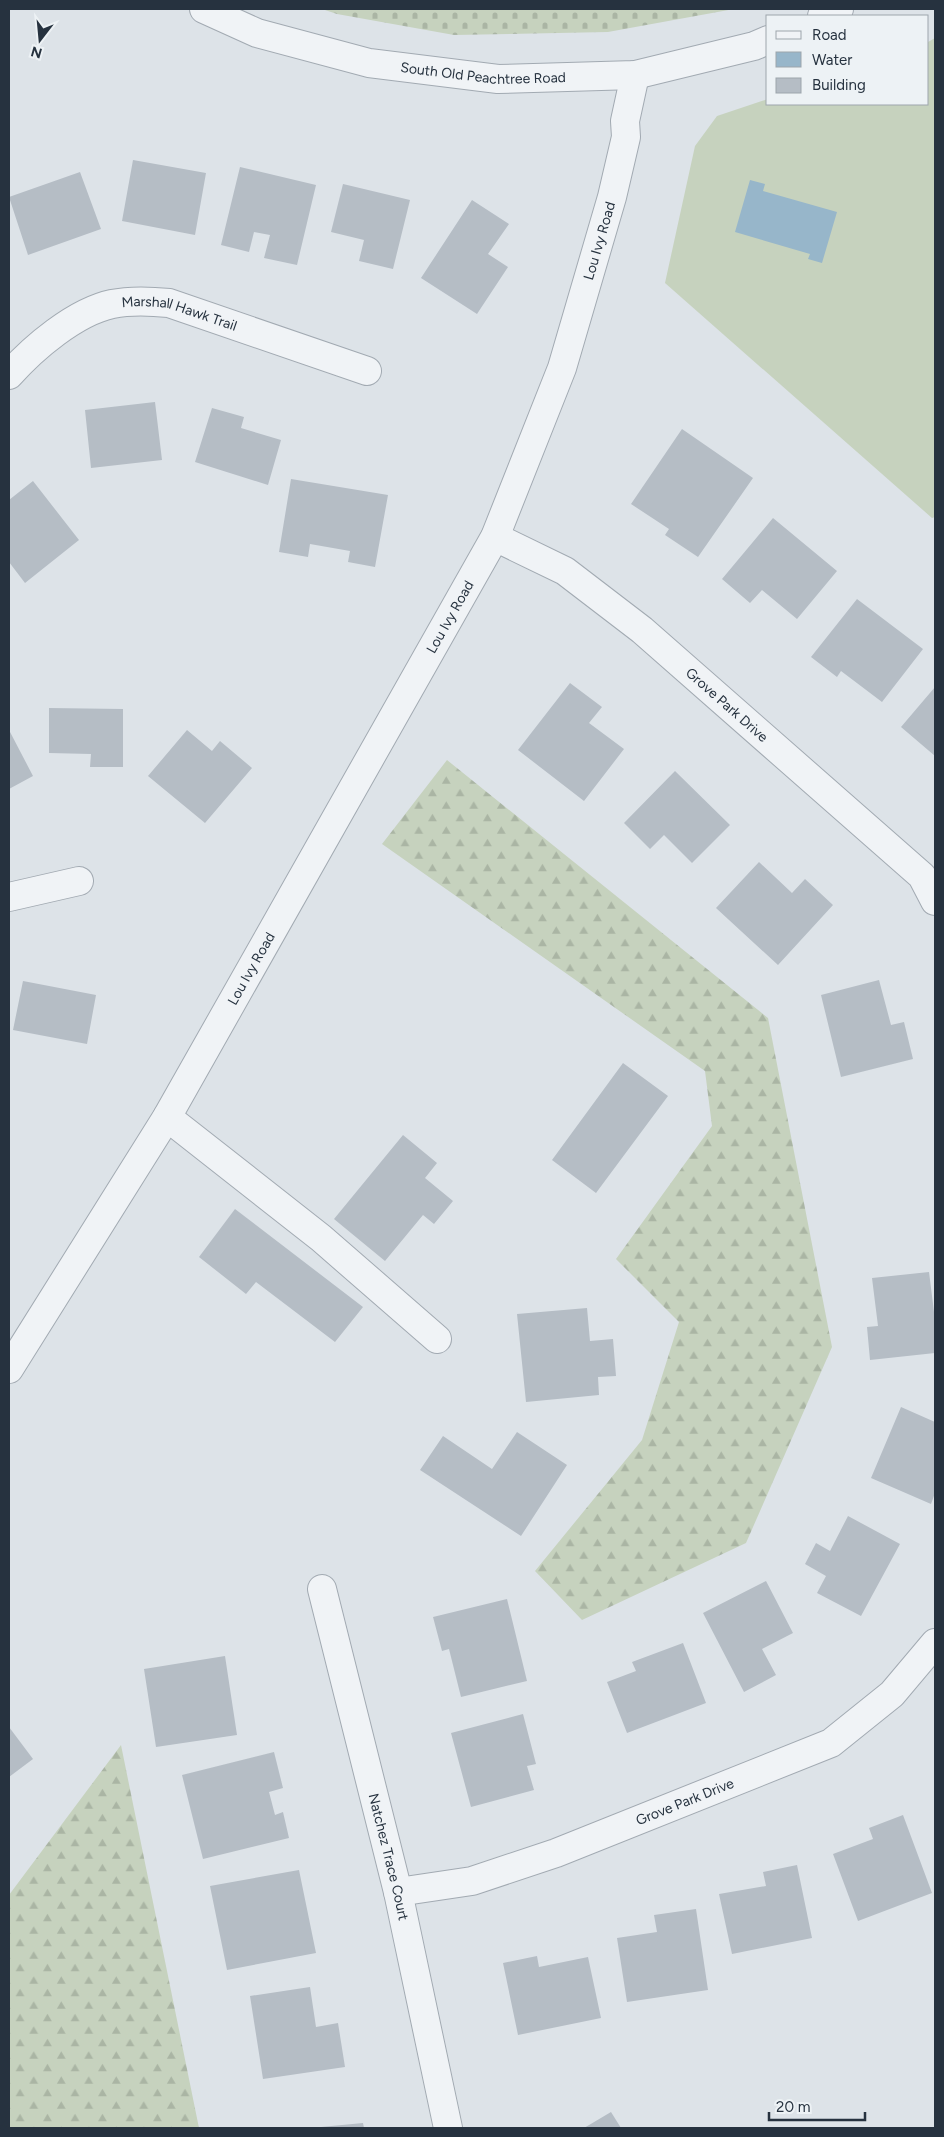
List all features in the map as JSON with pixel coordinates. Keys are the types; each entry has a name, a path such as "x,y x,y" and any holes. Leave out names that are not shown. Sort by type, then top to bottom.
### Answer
{"street":[{"name":"South Old Peachtree Road","path":"204,9 257,33 369,63 498,79 635,75 754,46 766,41"},
{"path":"824,15 839,9"},
{"name":"Lou Ivy Road","path":"9,1369 167,1117 495,536 562,368 612,197 626,137 625,121 635,75"},
{"name":"Marshall Hawk Trail","path":"9,375 44,340 74,320 111,304 140,301 169,303 367,371"},
{"name":"Grove Park Drive","path":"495,536 565,571 642,630 922,876 935,901"},
{"path":"9,897 79,881"},
{"path":"167,1117 321,1238 437,1339"},
{"name":"Natchez Trace Court","path":"322,1589 398,1892 448,2128"},
{"name":"Grove Park Drive","path":"398,1892 472,1881 556,1853 831,1743 892,1694 935,1643"}],"green space":[{"path":"322,9 734,9 608,32 454,35 337,14"},
{"path":"935,38 935,517 932,518 665,283 695,146 717,116 766,100 766,105 929,105 929,41"},
{"path":"447,760 768,1018 832,1347 746,1543 582,1620 535,1571 642,1440 679,1322 616,1259 712,1126 705,1071 382,844"},
{"path":"121,1745 199,2128 9,2128 9,1895"}],"water":[{"path":"750,180 765,184 763,191 837,212 822,263 808,259 810,254 735,232"}],"building":[{"path":"133,160 206,173 195,235 122,221"},
{"path":"240,167 316,185 297,265 264,258 270,235 254,232 249,252 221,245"},
{"path":"80,172 101,229 28,255 9,197"},
{"path":"343,184 410,200 393,269 359,261 364,240 331,232"},
{"path":"472,200 509,224 488,254 508,267 477,314 421,278"},
{"path":"155,402 162,460 91,468 85,410"},
{"path":"212,408 244,417 241,428 281,440 268,485 195,462"},
{"path":"682,429 753,478 698,557 665,535 669,529 631,504"},
{"path":"291,479 388,495 375,567 348,562 350,551 310,544 308,557 279,552"},
{"path":"33,481 79,540 25,583 9,562 9,500"},
{"path":"773,518 837,571 797,619 762,590 750,603 722,579"},
{"path":"857,599 923,649 882,702 841,671 837,677 811,657"},
{"path":"570,683 602,707 589,723 624,749 584,801 518,750"},
{"path":"935,687 935,756 901,727"},
{"path":"49,708 123,709 123,767 90,767 91,754 49,753"},
{"path":"9,730 33,776 9,789"},
{"path":"187,730 212,751 220,741 252,768 205,823 148,776"},
{"path":"675,771 730,825 692,863 664,835 650,849 624,823"},
{"path":"759,862 792,893 805,879 833,905 778,965 716,908"},
{"path":"879,980 891,1025 904,1022 913,1059 841,1077 821,995"},
{"path":"23,981 96,995 87,1044 13,1030"},
{"path":"623,1063 668,1096 596,1193 552,1160"},
{"path":"403,1135 437,1163 425,1178 453,1201 434,1224 423,1215 385,1261 334,1219"},
{"path":"235,1209 363,1307 335,1342 256,1282 246,1294 199,1257"},
{"path":"929,1272 935,1312 935,1353 870,1360 867,1327 878,1326 872,1278"},
{"path":"587,1308 590,1341 613,1339 616,1376 598,1377 599,1395 526,1402 517,1314"},
{"path":"901,1407 935,1422 935,1493 931,1504 871,1478"},
{"path":"517,1432 567,1465 521,1536 420,1470 443,1436 492,1469"},
{"path":"848,1516 900,1544 861,1616 817,1593 826,1576 805,1564 816,1543 830,1551"},
{"path":"766,1581 793,1633 762,1649 776,1675 744,1692 703,1613"},
{"path":"507,1599 527,1681 461,1697 449,1649 442,1651 433,1617"},
{"path":"683,1643 706,1703 627,1733 607,1682 636,1671 632,1662"},
{"path":"225,1656 237,1735 156,1747 144,1669"},
{"path":"523,1714 536,1764 527,1766 534,1790 471,1807 451,1733"},
{"path":"9,1727 33,1759 9,1777"},
{"path":"274,1752 283,1788 269,1792 275,1815 283,1812 289,1838 203,1859 182,1775"},
{"path":"903,1815 932,1893 858,1921 833,1854 873,1839 869,1828"},
{"path":"797,1865 812,1938 732,1954 719,1894 766,1886 763,1872"},
{"path":"299,1870 316,1953 227,1970 210,1886"},
{"path":"696,1909 708,1990 627,2002 617,1938 657,1932 654,1915"},
{"path":"537,1956 539,1967 588,1957 601,2018 518,2035 503,1963"},
{"path":"310,1987 316,2027 338,2023 345,2067 263,2079 250,1996"},
{"path":"611,2112 621,2128 584,2128"},
{"path":"363,2123 364,2128 321,2128 321,2127"}]}
